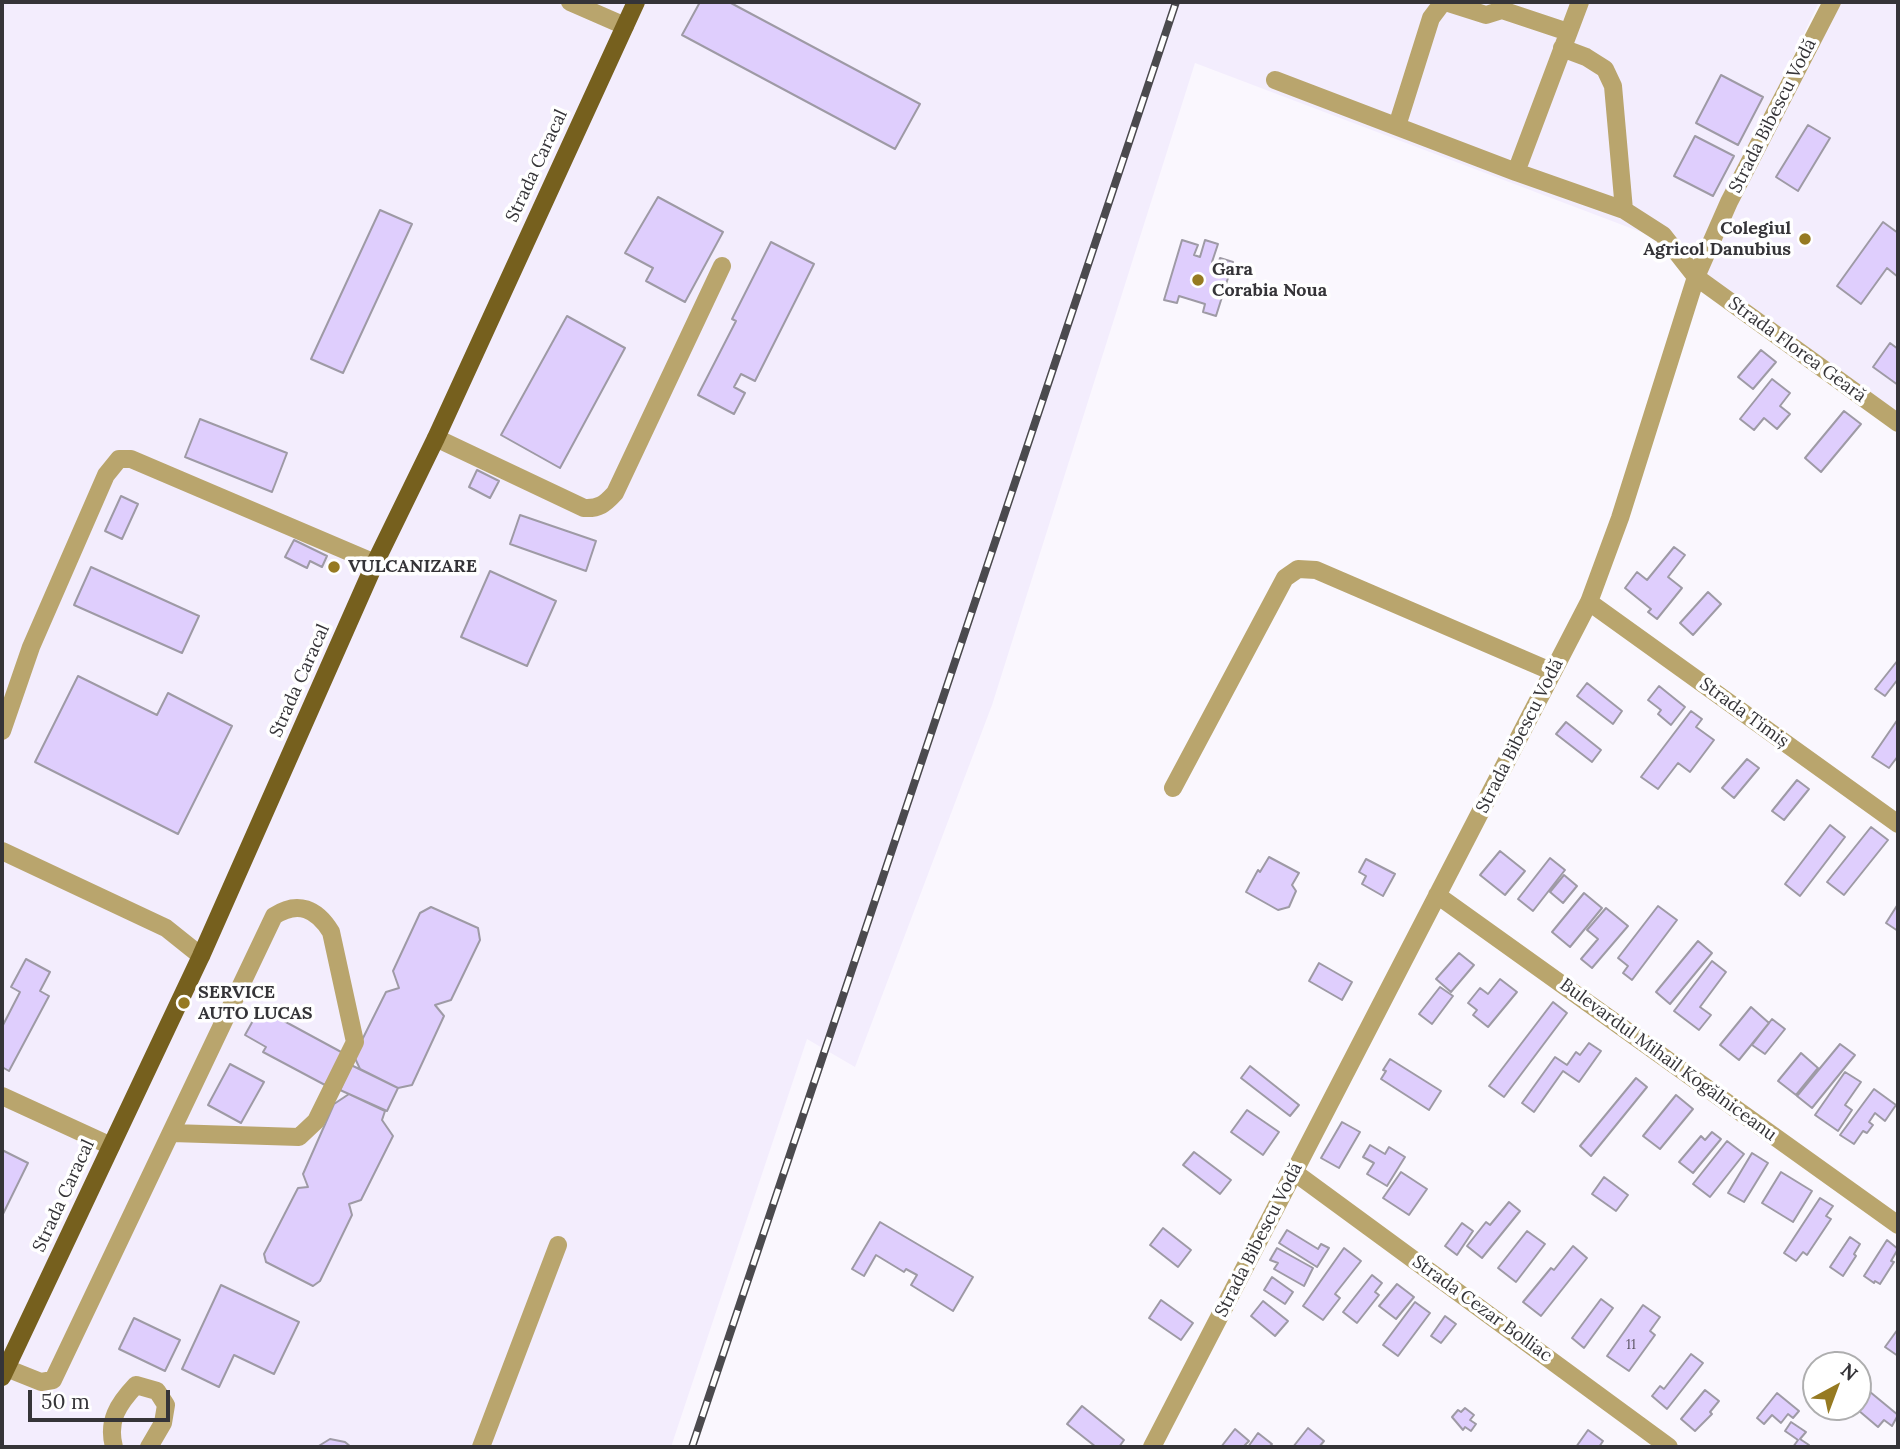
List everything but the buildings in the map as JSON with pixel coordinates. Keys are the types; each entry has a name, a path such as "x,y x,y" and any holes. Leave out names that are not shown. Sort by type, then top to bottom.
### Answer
{"main road":[{"name":"Strada Caracal","path":"4,1372 201,956 375,564 436,438 636,2"}],"street":[{"path":"570,2 625,26"},
{"path":"1397,126 1431,18 1444,2 1486,15 1502,10 1565,40 1605,69 1613,86 1624,210"},
{"path":"1516,172 1580,2"},
{"name":"Strada Bibescu Vodă","path":"1152,1447 1589,602 1620,518 1696,277 1729,202 1832,2"},
{"name":"Strada Florea Geară","path":"1275,80 1624,210 1663,235 1696,277 1898,424"},
{"path":"436,438 584,508 605,504 615,493 722,266"},
{"path":"2,732 30,647 106,475 119,459 131,459 375,564"},
{"path":"1173,788 1284,578 1298,569 1316,570 1553,672"},
{"name":"Strada Timiș","path":"1589,602 1898,824"},
{"path":"2,853 166,928 201,956"},
{"name":"Bulevardul Mihail Kogălniceanu","path":"1437,895 1898,1225"},
{"path":"4,1372 41,1382 53,1380 274,916 286,908 297,906 323,918 331,932 355,1042 317,1121 299,1137 172,1133"},
{"path":"2,1096 111,1146"},
{"name":"Strada Cezar Bolliac","path":"1294,1172 1670,1447"},
{"path":"481,1447 558,1245"},
{"path":"114,1447 111,1435 118,1405 136,1385 157,1391 166,1405 163,1423 149,1447"}],"shaded area":[{"path":"2,2 1819,2 1699,254 1195,63 992,705 855,1067 807,1039 671,1447 2,1447"},
{"name":"Colegiul Agricol Danubius","path":"1832,2 1898,2 1898,423 1696,277"}],"railway":[{"path":"692,1447 1176,2"}],"place":[{"name":"Colegiul Agricol Danubius","path":"1805,239"},
{"name":"Gara Corabia Noua","path":"1198,280"},
{"name":"VULCANIZARE","path":"334,567"},
{"name":"SERVICE AUTO LUCAS","path":"184,1003"}]}
